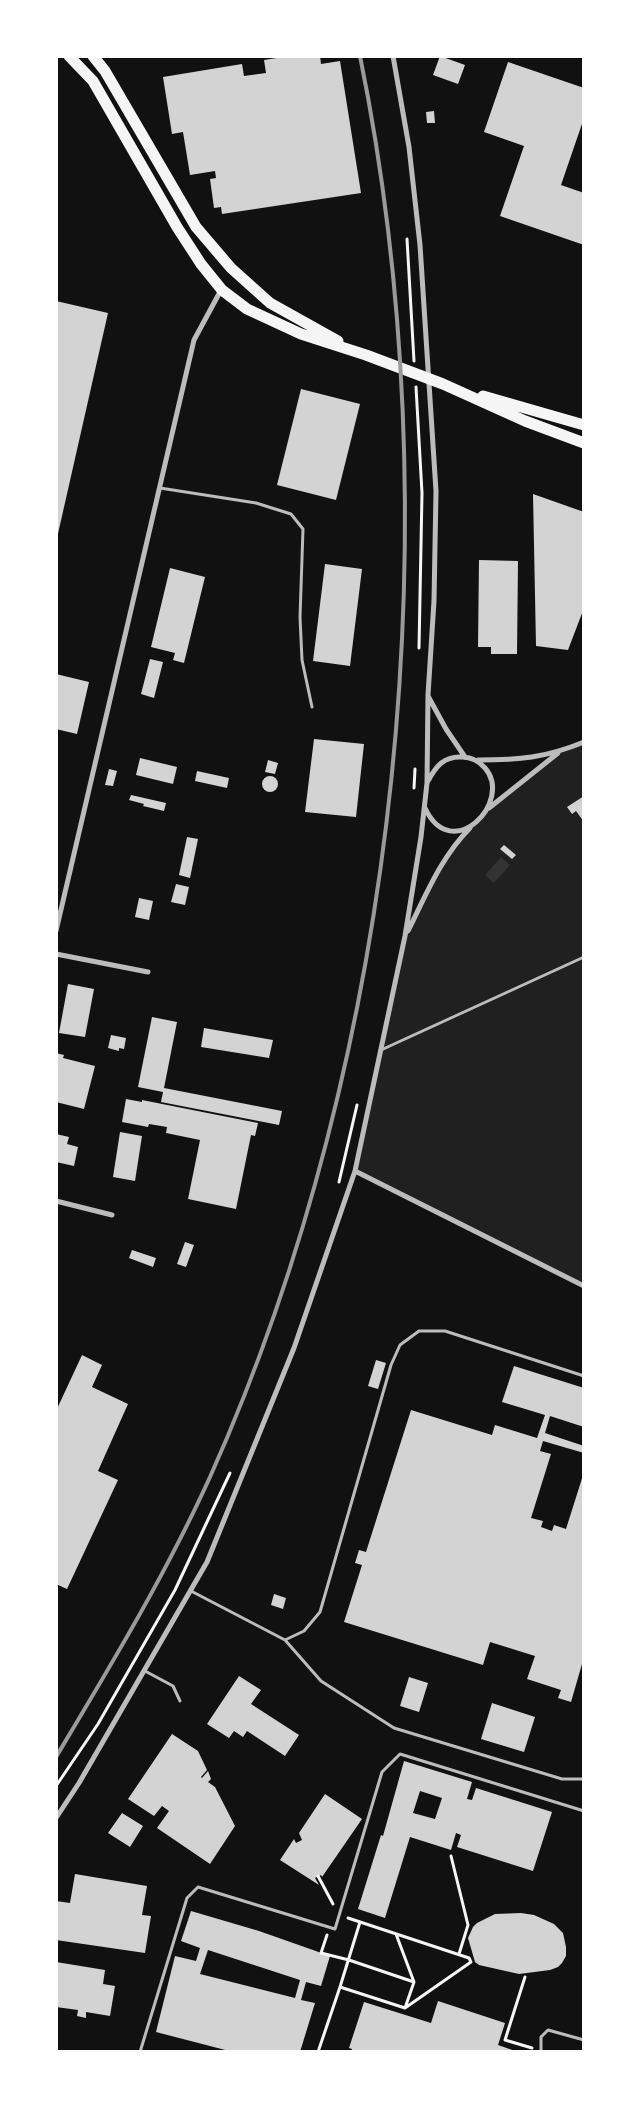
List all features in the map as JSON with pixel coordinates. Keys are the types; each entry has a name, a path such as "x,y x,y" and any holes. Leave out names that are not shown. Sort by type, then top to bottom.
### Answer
{"main road":[{"path":"69,56 93,81 177,228 201,264 222,290 247,309 301,334 366,355 443,384 584,445"},
{"path":"93,56 105,71 196,227 231,268 270,303 366,355"},
{"path":"443,384 584,425"}],"street":[{"path":"56,1818 79,1783 207,1562 294,1348 355,1171 405,936 426,783 428,695 434,601 436,491 417,219 409,147 393,56"},
{"path":"56,931 194,340 222,290"},
{"path":"428,695 446,729 465,757"},
{"path":"426,783 434,770 444,760 454,757 478,760 516,760 558,752 584,742"},
{"path":"405,936 436,873 456,842 487,809 558,752"},
{"path":"478,760 487,770 493,782 487,809"},
{"path":"424,808 429,818 438,827 453,833 474,824"},
{"path":"56,954 148,972"},
{"path":"355,1171 584,1286"},
{"path":"56,1201 112,1215"}],"lane":[{"path":"160,488 256,503 291,514 303,529 302,660 312,707"},
{"path":"380,1050 584,958"},
{"path":"285,1640 304,1631 320,1612 391,1365 400,1345 419,1331 445,1331 584,1376"},
{"path":"191,1591 285,1640 321,1680 394,1728 562,1779 584,1779"},
{"path":"144,1670 172,1686 180,1702"},
{"path":"140,2052 187,1898 198,1887 335,1929 382,1772 400,1754 584,1811"},
{"path":"541,2051 541,2037 548,2030 584,2040"}],"path":[{"path":"414,366 407,239 417,219"},
{"path":"416,386 422,494 419,653"},
{"path":"414,791 415,761"},
{"path":"338,1184 358,1098"},
{"path":"56,1786 98,1724 175,1590 234,1464"},
{"path":"451,1856 468,1925 459,1954"},
{"path":"318,1876 340,1916 469,1958 471,1962 405,2008"},
{"path":"318,2052 360,1922"},
{"path":"329,1927 321,1953 349,1960 414,1982"},
{"path":"395,1934 414,1982 405,2008"},
{"path":"525,1977 505,2040 541,2051"},
{"path":"340,1987 405,2008"}],"shaded area":[{"path":"584,743 584,1286 355,1171 405,936 451,850 487,809 558,753"},
{"path":"501,857 510,865 494,883 485,875"}],"building":[{"path":"289,56 320,56 321,64 340,61 361,193 222,214 221,207 214,208 210,179 216,178 215,171 190,175 183,132 172,134 163,77 242,64 244,76 266,73 264,60"},
{"path":"440,56 465,65 458,84 433,75"},
{"path":"508,62 584,88 584,118 561,185 584,193 584,245 500,216 524,146 484,132"},
{"path":"434,111 435,123 427,123 426,112"},
{"path":"56,301 108,313 57,538 56,538"},
{"path":"301,389 360,404 336,500 277,485"},
{"path":"533,494 584,512 584,608 568,650 536,646"},
{"path":"479,560 518,561 517,654 491,654 491,647 478,647"},
{"path":"325,564 362,569 350,666 313,661"},
{"path":"170,568 205,577 184,663 173,660 175,653 151,647"},
{"path":"150,659 163,662 154,698 141,694"},
{"path":"56,674 89,682 77,734 56,729"},
{"path":"314,739 364,744 356,817 305,812"},
{"path":"140,758 177,767 173,784 136,775"},
{"path":"268,760 278,763 275,774 265,772"},
{"path":"109,769 117,771 113,786 105,785"},
{"path":"197,771 229,778 227,788 195,781"},
{"path":"270,776 276,778 278,784 276,790 270,792 264,790 262,784 264,778"},
{"path":"131,795 166,803 164,811 143,806 144,804 129,800"},
{"path":"584,796 584,822 576,811 572,814 567,807"},
{"path":"187,837 198,839 190,878 179,875"},
{"path":"504,845 516,855 512,859 500,849"},
{"path":"176,884 189,887 185,905 171,902"},
{"path":"139,898 153,901 149,920 135,917"},
{"path":"68,984 94,989 85,1037 59,1033"},
{"path":"152,1017 177,1022 164,1088 282,1111 279,1125 161,1102 163,1092 138,1087"},
{"path":"204,1028 273,1040 269,1058 201,1047"},
{"path":"111,1035 126,1038 124,1049 119,1048 119,1051 108,1048"},
{"path":"56,1053 64,1055 63,1058 95,1066 84,1109 56,1102"},
{"path":"126,1099 142,1102 142,1100 258,1123 255,1136 251,1135 236,1209 188,1199 200,1140 166,1133 167,1127 149,1124 148,1127 122,1122"},
{"path":"120,1132 142,1136 135,1181 113,1177"},
{"path":"56,1134 69,1137 67,1144 78,1147 74,1166 56,1162"},
{"path":"185,1242 194,1245 186,1267 177,1264"},
{"path":"132,1250 156,1258 153,1267 129,1258"},
{"path":"82,1355 102,1365 92,1387 128,1404 98,1471 118,1480 67,1589 56,1584 56,1411"},
{"path":"376,1360 386,1363 378,1389 368,1386"},
{"path":"514,1366 584,1388 584,1427 550,1416 545,1433 584,1446 584,1453 543,1441 540,1451 551,1454 531,1518 543,1521 541,1527 552,1531 554,1525 566,1529 584,1472 584,1665 582,1664 571,1702 558,1698 561,1690 527,1679 535,1656 490,1642 483,1665 344,1622 362,1565 355,1563 359,1550 366,1552 411,1410 492,1435 495,1425 537,1438 545,1415 502,1402"},
{"path":"274,1594 286,1598 283,1609 271,1605"},
{"path":"239,1676 261,1690 251,1704 299,1735 285,1756 247,1731 243,1737 234,1731 229,1738 207,1724"},
{"path":"409,1677 428,1683 419,1712 400,1706"},
{"path":"492,1703 535,1717 524,1752 481,1739"},
{"path":"172,1734 198,1751 207,1770 201,1777 208,1771 211,1779 208,1782 215,1787 235,1826 210,1864 157,1828 169,1811 162,1806 154,1816 128,1799"},
{"path":"404,1761 472,1782 467,1799 472,1800 476,1788 552,1812 533,1871 457,1847 461,1835 456,1833 451,1850 410,1837 385,1918 358,1909 381,1835 383,1836","holes":["420,1791 442,1798 435,1819 413,1813"]},
{"path":"325,1794 362,1819 322,1877 321,1875 315,1878 319,1885 280,1860 294,1839 296,1843 302,1840 299,1833"},
{"path":"122,1813 143,1826 130,1847 108,1833"},
{"path":"75,1874 147,1886 142,1915 151,1916 145,1953 56,1940 56,1901 70,1903"},
{"path":"191,1911 259,1931 330,1956 321,1986 306,1982 301,2000 315,2003 300,2052 233,2052 156,2032 175,1956 196,1961 200,1948 181,1941","holes":["208,1950 300,1980 295,1998 200,1974"]},
{"path":"521,1913 534,1915 554,1924 563,1933 566,1956 562,1963 550,1970 519,1974 479,1965 475,1962 468,1938 473,1927 495,1914"},
{"path":"56,1962 105,1970 103,1984 115,1986 110,2016 86,2012 86,2018 77,2016 78,2010 56,2007"},
{"path":"438,2001 505,2023 498,2045 518,2052 351,2052 352,2049 349,2048 364,2002 431,2023"}],"railway":[{"path":"56,1757 137,1619 193,1513 210,1477 275,1312 327,1139 366,960 392,778 404,594 403,410 388,231 360,56"}]}
